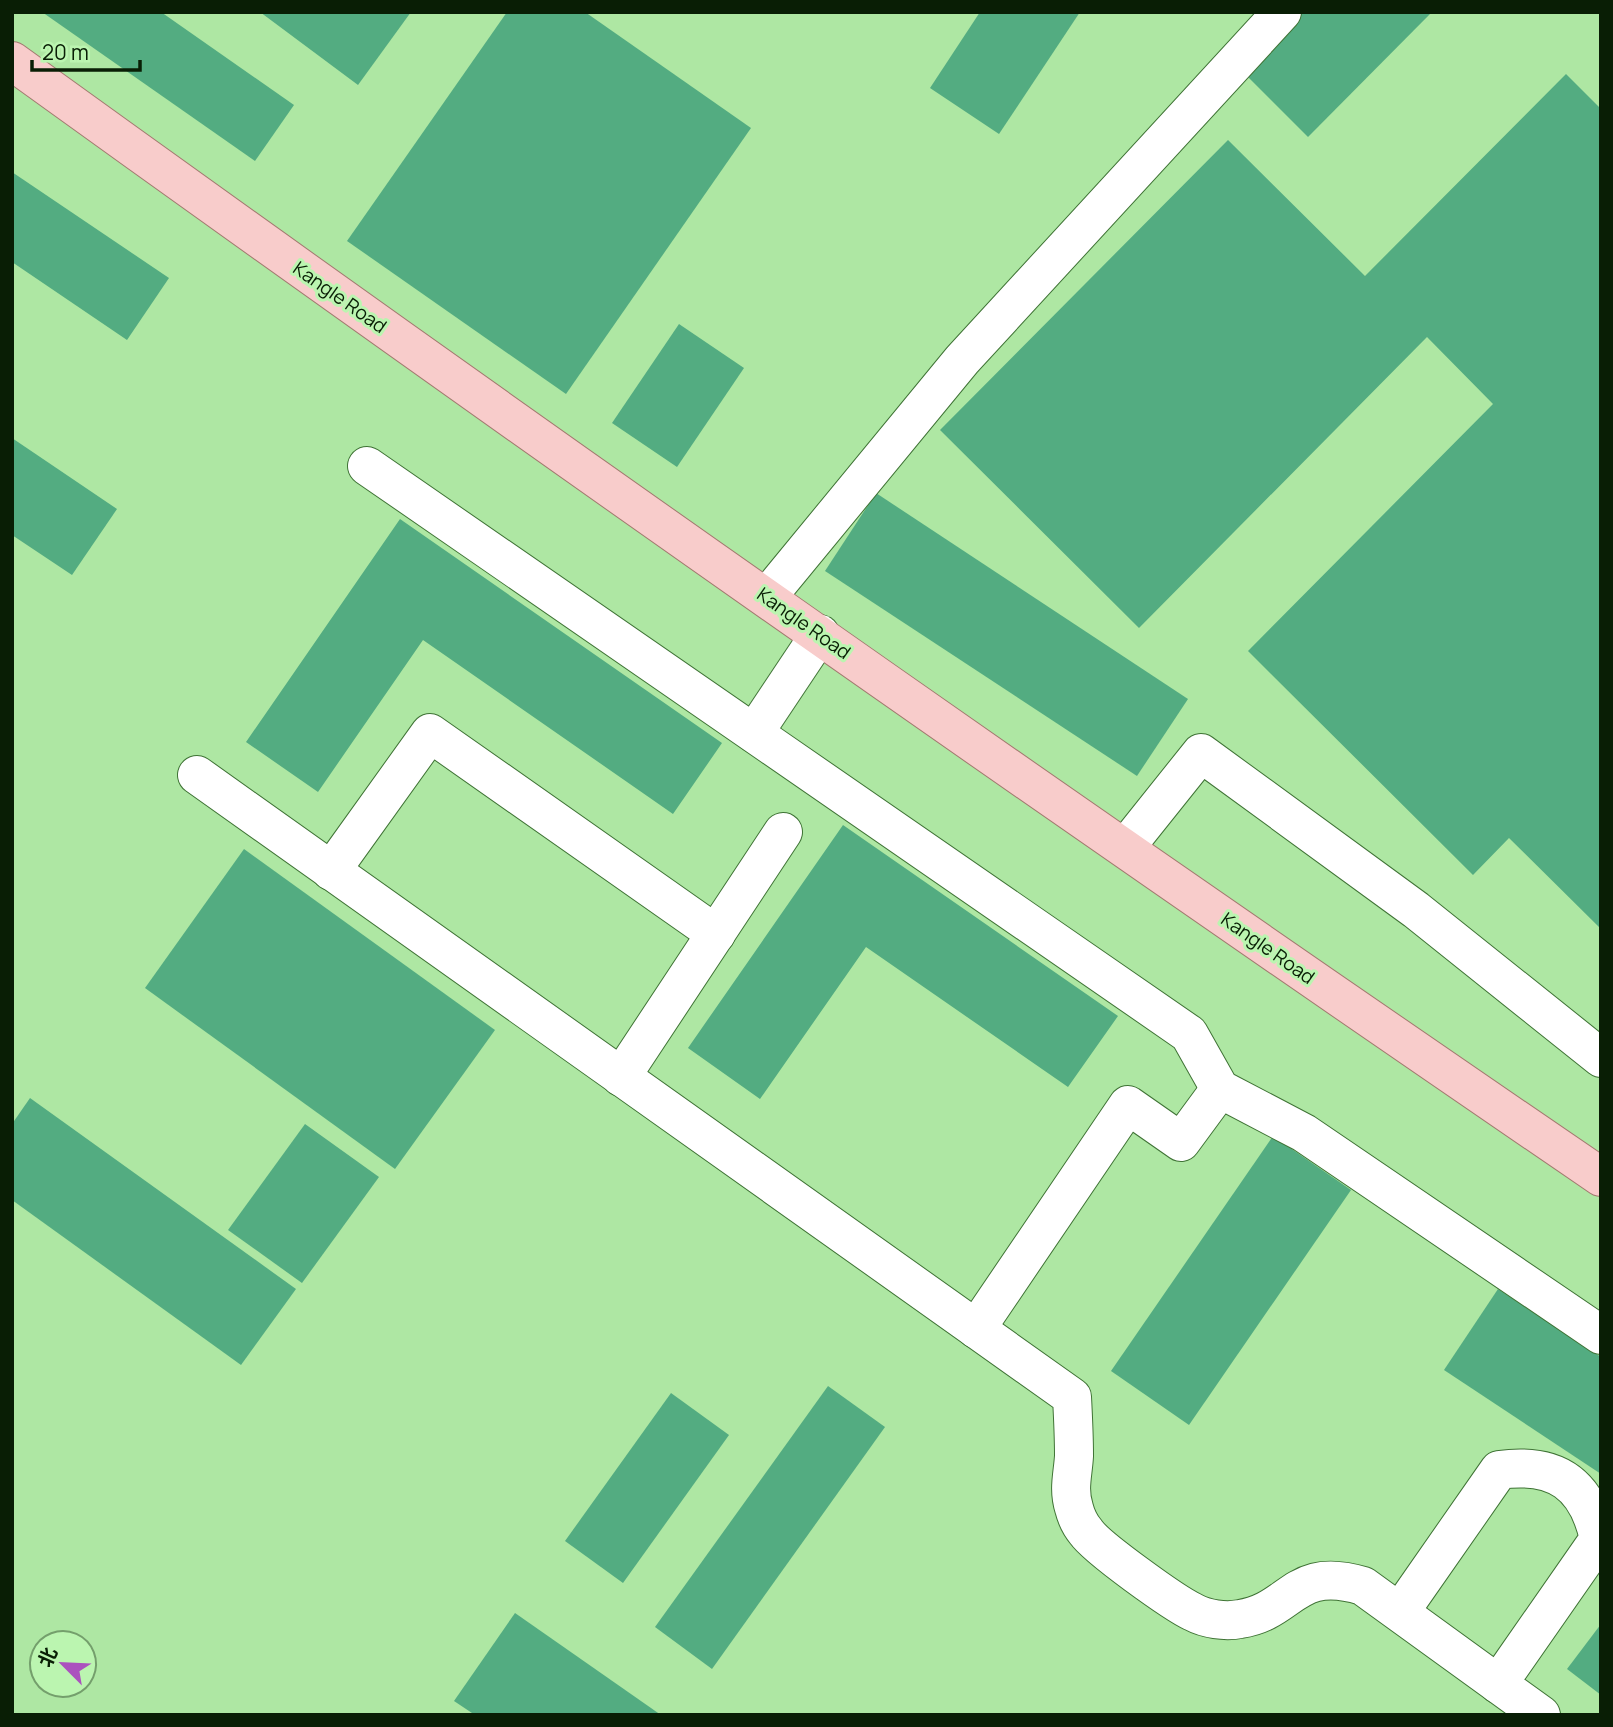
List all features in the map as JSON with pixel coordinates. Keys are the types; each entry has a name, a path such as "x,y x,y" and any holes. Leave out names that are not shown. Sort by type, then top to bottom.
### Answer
{"main road":[{"name":"Kangle Road","path":"12,61 359,311 1125,848 1601,1177"}],"street":[{"path":"767,597 962,360 1282,12"},
{"path":"368,466 1189,1034 1220,1089 1304,1133 1601,1335"},
{"path":"754,733 820,634"},
{"path":"331,871 430,733 716,934"},
{"path":"1125,848 1201,753 1416,910 1601,1058"},
{"path":"197,775 1072,1397 1074,1458 1069,1484 1074,1510 1087,1534 1193,1613 1216,1620 1240,1619 1264,1611 1301,1586 1321,1580 1342,1580 1363,1586 1541,1715"},
{"path":"621,1077 783,832"},
{"path":"976,1329 1128,1105 1181,1142 1220,1089"},
{"path":"1400,1612 1499,1471 1523,1467 1546,1470 1566,1480 1589,1506 1599,1539 1498,1684"}],"building":[{"path":"42,12 161,12 294,105 255,161"},
{"path":"260,12 411,12 358,85"},
{"path":"507,12 585,12 751,128 566,394 347,241"},
{"path":"980,12 1080,12 999,134 930,88"},
{"path":"1298,12 1432,12 1308,137 1241,70"},
{"path":"1566,74 1601,109 1601,929 1509,838 1473,875 1248,651 1493,404 1427,337 1139,628 940,430 1228,140 1365,276"},
{"path":"12,172 169,278 127,340 12,262"},
{"path":"679,324 744,368 677,467 612,423"},
{"path":"12,438 117,509 72,575 12,535"},
{"path":"876,493 1188,699 1137,776 825,571"},
{"path":"400,519 722,743 673,814 423,640 318,792 246,742"},
{"path":"843,825 1118,1016 1068,1087 866,947 760,1099 688,1048"},
{"path":"244,849 495,1030 395,1169 145,988"},
{"path":"30,1098 296,1289 241,1365 12,1200 12,1124"},
{"path":"305,1124 379,1177 302,1283 228,1230"},
{"path":"1273,1136 1351,1190 1189,1425 1111,1371"},
{"path":"1498,1289 1601,1357 1601,1474 1444,1370"},
{"path":"828,1386 885,1427 712,1669 655,1627"},
{"path":"671,1393 729,1435 623,1583 565,1541"},
{"path":"515,1613 661,1715 475,1715 454,1701"},
{"path":"1601,1624 1601,1695 1567,1669"}]}
